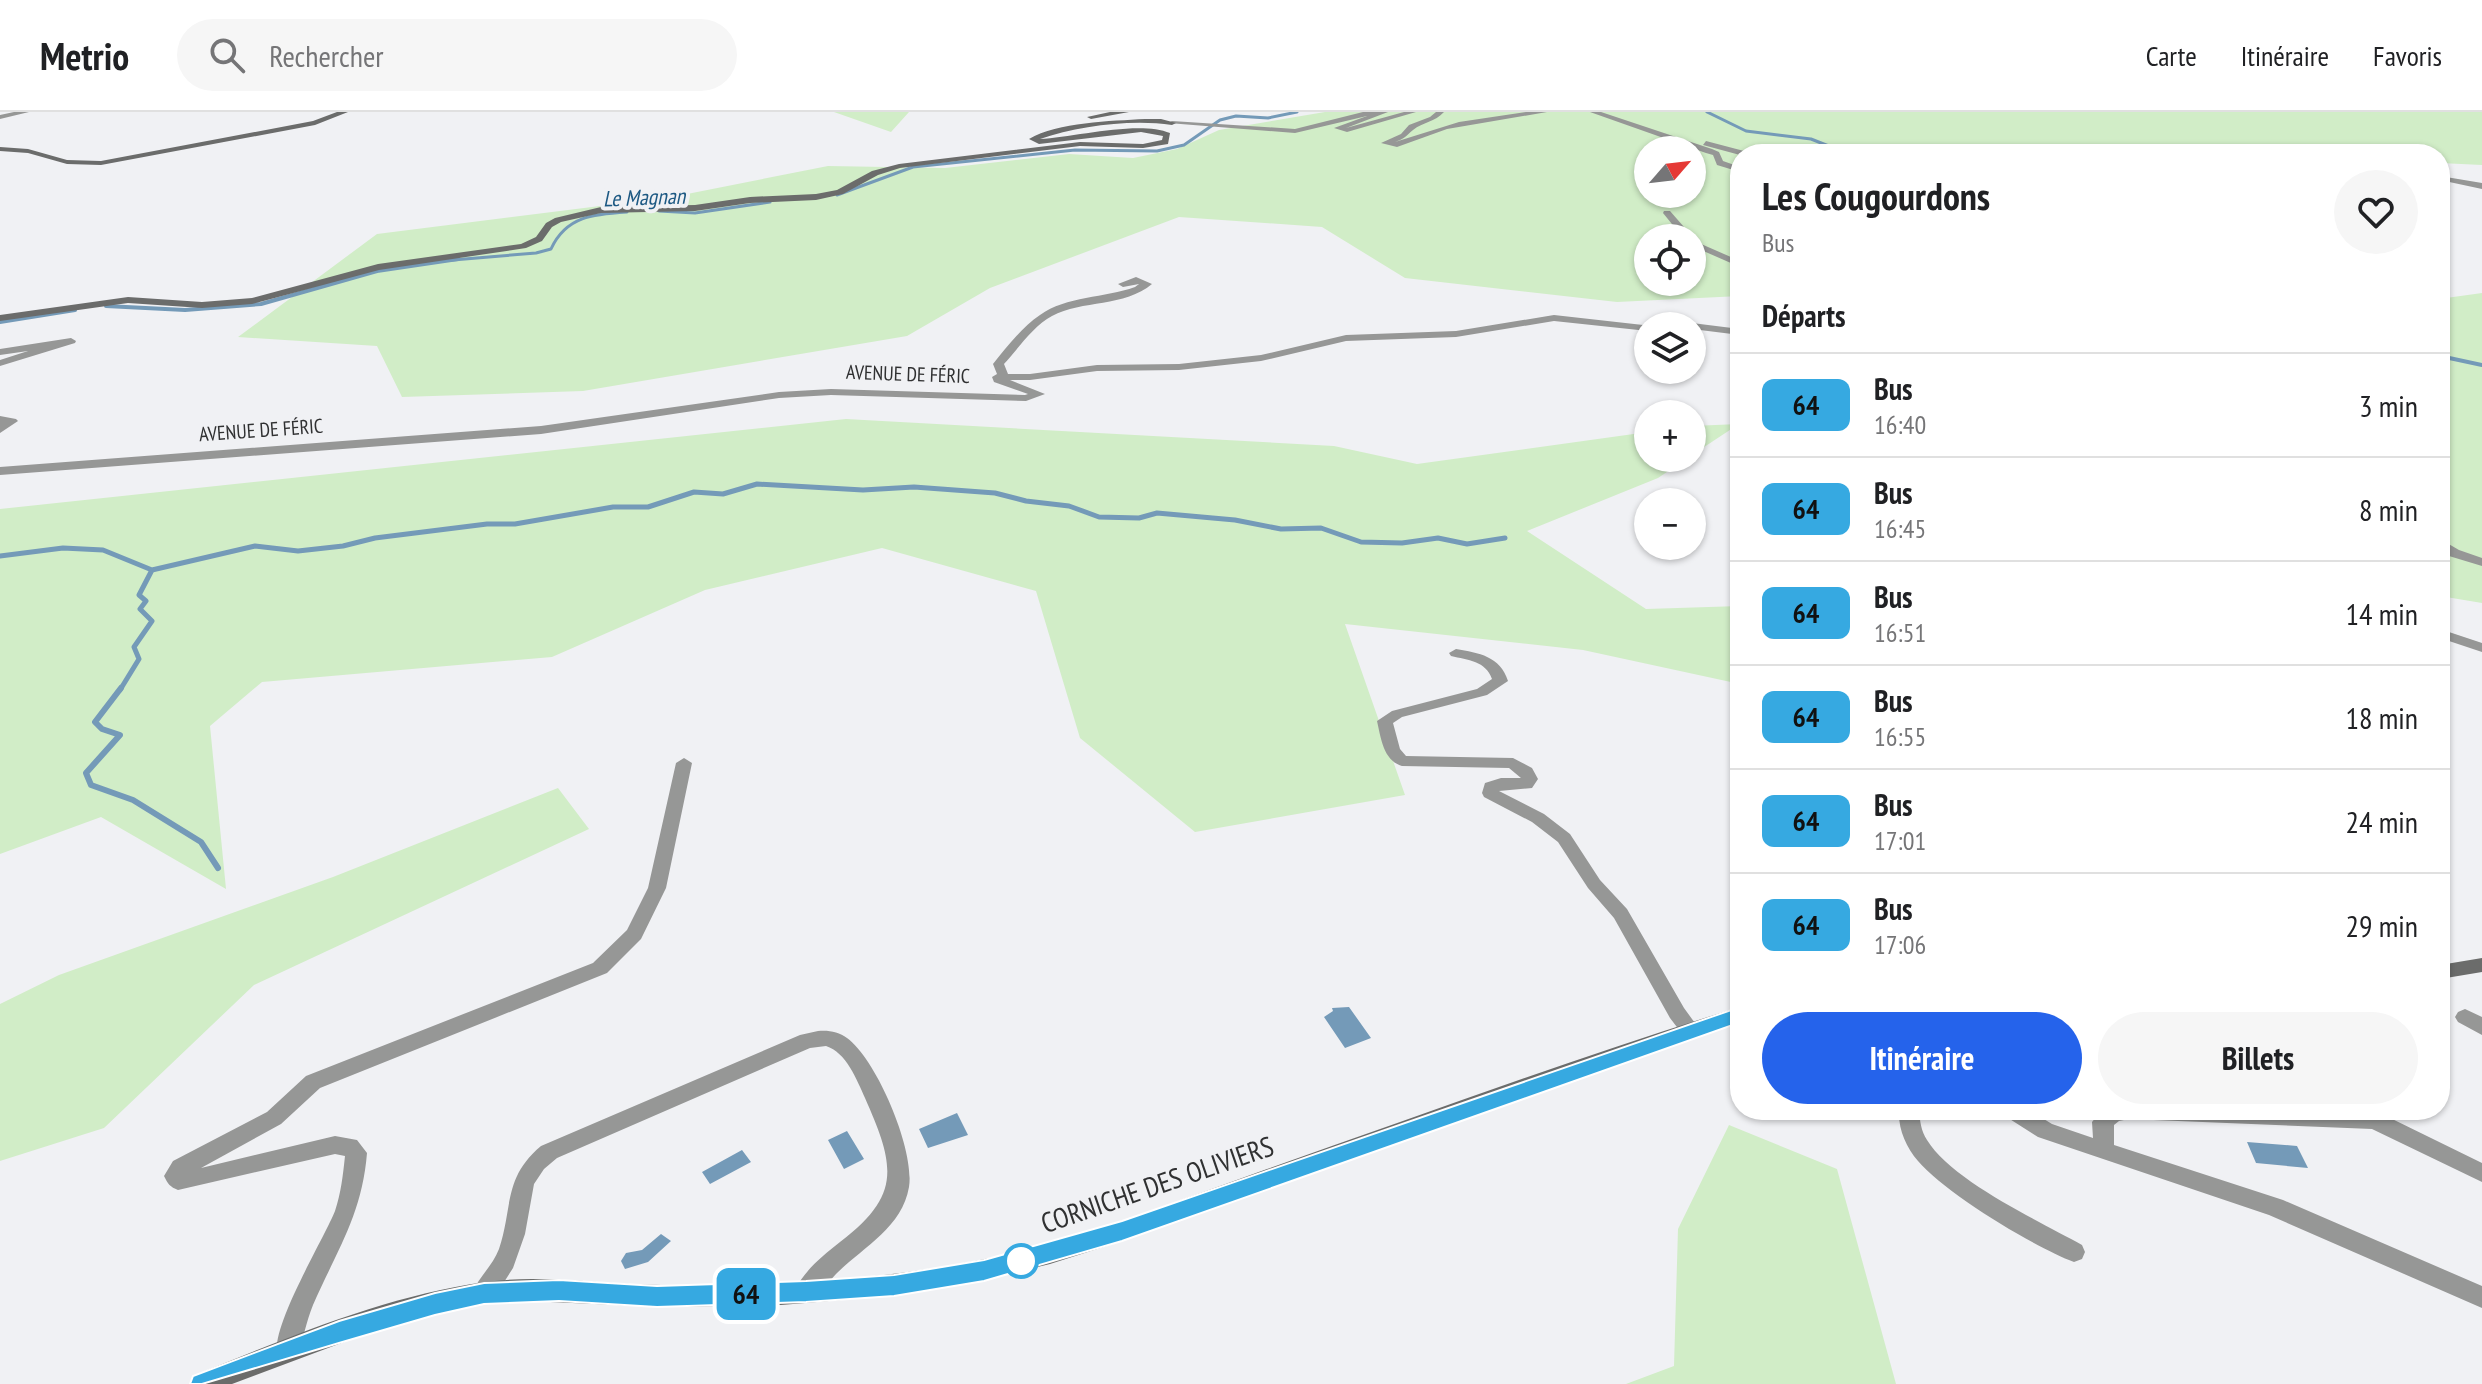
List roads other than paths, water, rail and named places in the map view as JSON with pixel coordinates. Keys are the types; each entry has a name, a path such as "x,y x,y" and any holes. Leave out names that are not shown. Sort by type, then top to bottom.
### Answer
{"street":[{"path":"0,117 25,112"},
{"path":"0,149 28,151 67,162 114,162 303,126 333,119 344,112"},
{"path":"1125,112 1069,121 1065,125 1080,132 1172,123 1295,131 1372,112"},
{"path":"1384,112 1338,128 1347,130 1412,112"},
{"path":"1440,112 1433,119 1412,127 1404,136 1385,143 1395,145 1428,132 1487,119 1543,112"},
{"path":"1594,112 1709,151 1716,154 1720,163 1730,166"},
{"path":"0,318 128,300 202,305 252,301 378,267 523,246 539,239 549,225 578,215 621,208 695,208 750,200 829,195 875,173 919,163 1090,143 1150,146 1165,142 1168,137 1164,133 1148,130 1039,142 1033,139 1057,132 1107,126 1162,121 1172,123"},
{"path":"1665,135 1730,150"},
{"path":"2450,180 2482,186"},
{"path":"1667,213 1677,224"},
{"path":"1706,249 1730,260"},
{"path":"1003,375 998,364 1045,315 1090,300 1143,288 1147,284 1136,280 1123,284"},
{"name":"AVENUE DE FÉRIC","path":"0,471 541,430 779,395 831,392 1026,398 1039,394 998,380 997,377 1030,377 1097,368 1179,367 1261,358 1346,338 1456,334 1554,318 1634,327"},
{"path":"1706,328 1730,331"},
{"path":"0,352 71,341 0,363"},
{"path":"0,419 12,421 0,429"},
{"path":"2450,550 2482,562"},
{"path":"2450,637 2482,648"},
{"path":"1456,653 1484,658 1498,671 1500,681 1482,692 1397,714 1385,721 1392,750 1402,761 1513,763 1526,772 1530,779 1526,784 1501,783 1491,787 1490,793 1538,818 1564,838 1594,884 1621,914 1677,1013 1690,1030"},
{"path":"287,1350 292,1325 334,1244 350,1202 356,1153 349,1146 335,1145 190,1180 178,1181 175,1176 181,1168 274,1118 313,1082 600,968 634,934 657,888 684,763"},
{"path":"2450,970 2482,965"},
{"name":"CORNICHE DES OLIVIERS","path":"202,1384 287,1350 435,1304 484,1293 559,1291 657,1296 806,1292 941,1279 1037,1257 1122,1231 1730,1018"},
{"path":"484,1293 509,1254 523,1178 534,1163 564,1146 807,1041 823,1038 841,1043 858,1064 871,1089 889,1127 897,1156 898,1185 888,1210 864,1237 826,1268 806,1292"},
{"path":"1908,1120 1926,1156 1951,1177 2074,1252"},
{"path":"2028,1120 2045,1131 2104,1152 2275,1207 2482,1297"},
{"path":"2104,1152 2105,1120"},
{"path":"2375,1120 2482,1173"}],"water":[{"path":"1349,1007 1371,1038 1345,1048 1324,1017 1333,1011 1332,1008"},
{"path":"957,1113 968,1135 928,1148 919,1129"},
{"path":"847,1131 864,1159 844,1169 828,1140"},
{"path":"2247,1142 2297,1146 2308,1168 2256,1163"},
{"path":"742,1150 751,1162 710,1184 702,1172"},
{"path":"661,1234 671,1241 648,1262 625,1269 621,1261 626,1253 642,1250"}],"waterway":[{"name":"Le Magnan","path":"837,195 913,167 1075,150 1157,151 1184,145 1220,120 1236,116 1268,118 1297,112"},
{"name":"Le Magnan","path":"1707,112 1746,131 1811,139 1824,144"},
{"name":"Le Magnan","path":"659,211 695,213 770,202"},
{"name":"Le Magnan","path":"449,260 551,249 557,238 573,223 592,216 627,212"},
{"name":"Le Magnan","path":"449,260 458,259"},
{"name":"Le Magnan","path":"106,306 185,310 261,304 377,271 449,260"},
{"name":"Le Magnan","path":"441,261 449,260"},
{"name":"Le Magnan","path":"0,322 75,310"},
{"name":"Le Magnan","path":"2450,358 2482,365"},
{"path":"152,570 255,546 298,551 343,546 375,538 487,524 515,524 613,507 648,507 694,492 723,494 757,484 863,490 914,487 995,493 1026,501 1069,506 1099,517 1139,518 1157,513 1235,520 1281,529 1321,528 1361,542 1402,543 1438,538 1467,544 1505,538"},
{"path":"0,556 63,548 103,550 152,570"},
{"path":"120,690 139,659 134,647 152,621 140,609 146,601 139,595 152,570"},
{"path":"121,688 95,722 102,729 120,735 86,773 91,785 133,800 201,842 218,868"}]}
